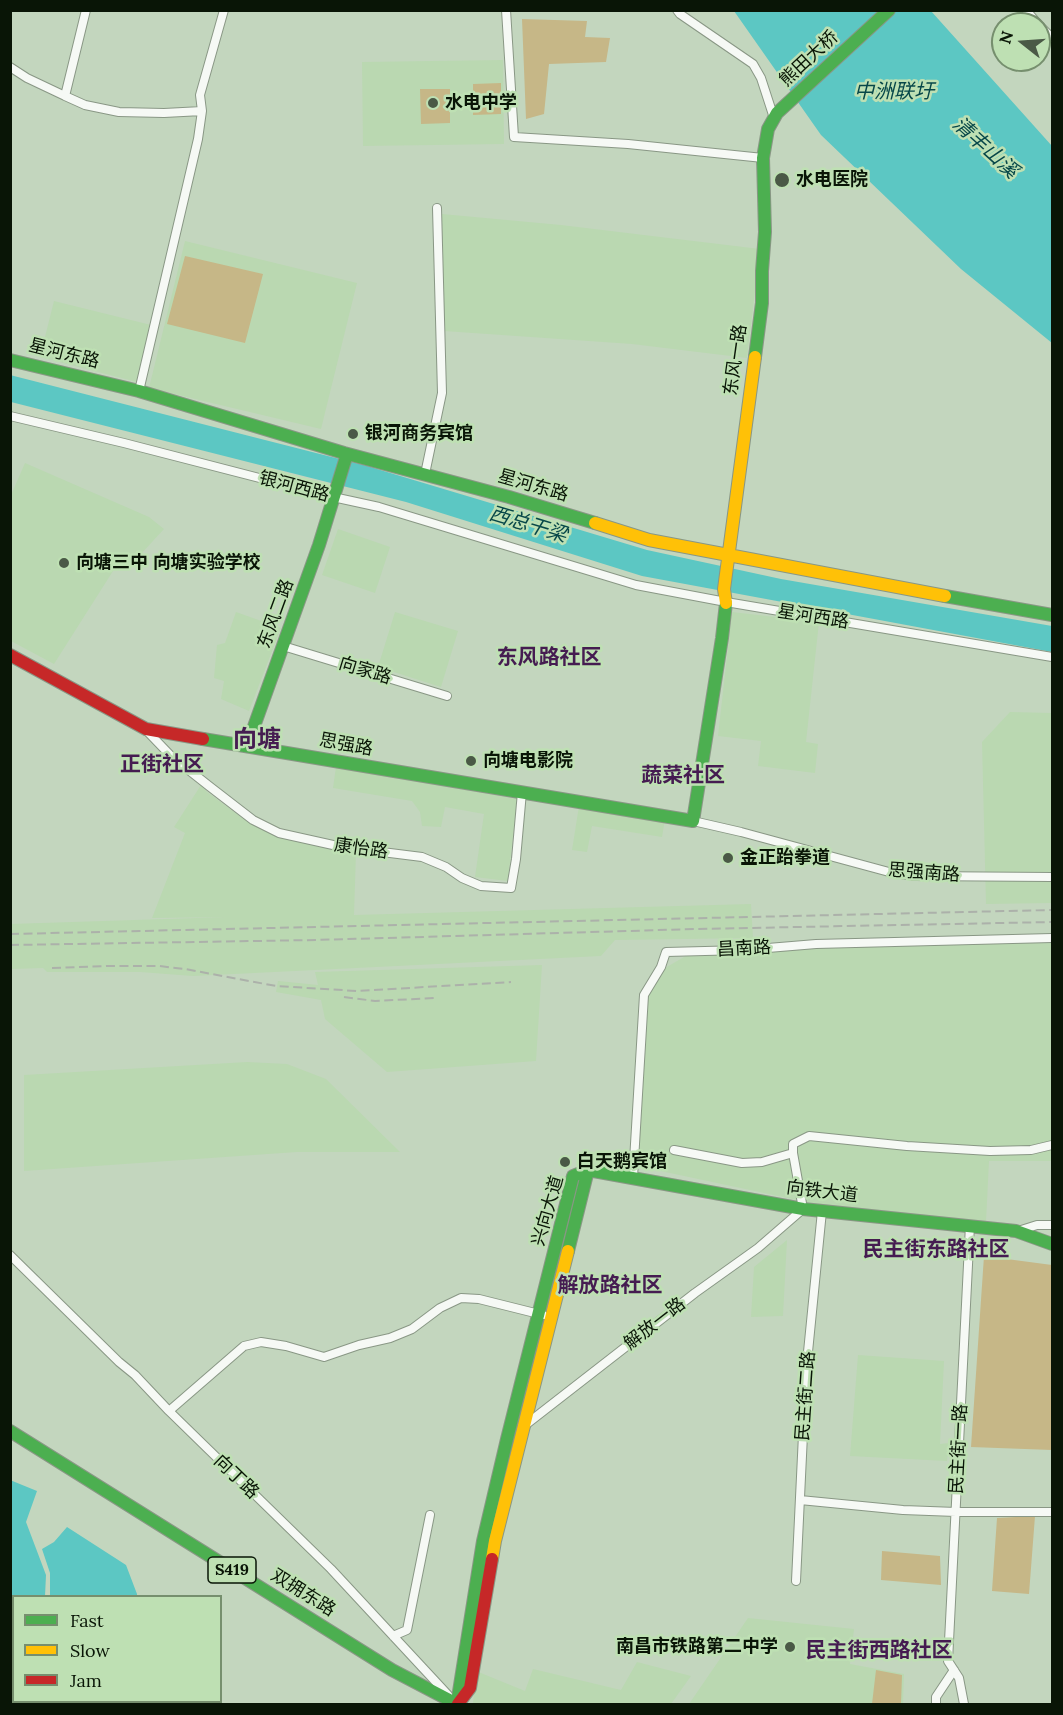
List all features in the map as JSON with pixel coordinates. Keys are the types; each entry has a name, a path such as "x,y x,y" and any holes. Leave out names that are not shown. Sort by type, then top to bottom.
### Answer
{"street":[{"path":"65,96 86,10"},
{"path":"139,391 198,139 202,111 200,95 224,10"},
{"path":"506,10 514,137 628,144 763,158"},
{"path":"677,10 753,64 778,114"},
{"name":"熊田大桥","path":"778,114 889,10"},
{"path":"10,67 27,78 85,105 119,112 164,114 202,111"},
{"name":"东风一路","path":"726,602 724,589 762,303 765,232 763,158 768,129 778,114"},
{"path":"425,474 442,393 437,208"},
{"name":"星河东路","path":"10,360 139,391 346,456 425,474 509,497 649,540 728,561 1053,615"},
{"name":"银河西路","path":"10,416 335,495 575,567"},
{"name":"东风二路","path":"247,746 335,495 346,456"},
{"name":"星河西路","path":"575,567 636,585 726,602 1053,657"},
{"path":"693,821 726,602"},
{"name":"向家路","path":"283,646 447,696"},
{"name":"思强路","path":"10,655 146,729 693,821"},
{"name":"康怡路","path":"146,729 171,756 226,800 252,820 279,833 342,847 422,857 481,886 511,888 522,792"},
{"name":"思强南路","path":"693,821 889,872 914,876 1053,877"},
{"name":"昌南路","path":"633,1177 644,995 661,967 666,952 744,950 816,944 1053,938"},
{"path":"803,1209 792,1153 793,1144 809,1136 907,1146 990,1151 1031,1150 1053,1145"},
{"path":"674,1150 742,1163 762,1162 792,1153"},
{"name":"向铁大道","path":"588,1170 803,1209 1016,1231 1053,1244"},
{"name":"兴向大道","path":"457,1704 483,1541 507,1439 588,1170"},
{"name":"解放一路","path":"507,1439 695,1293 758,1248 803,1209"},
{"name":"民主街二路","path":"796,1581 806,1372 822,1211"},
{"name":"民主街一路","path":"964,1704 959,1678 948,1661 970,1225"},
{"path":"1016,1231 1037,1225 1053,1225"},
{"name":"向丁路","path":"10,1255 331,1569 457,1704"},
{"path":"169,1411 244,1346 261,1342 286,1346 324,1357 359,1345 390,1338 412,1329 440,1308 461,1298 479,1299 545,1316"},
{"name":"兴向大道","path":"457,1704 470,1688 495,1541 524,1426 545,1316"},
{"name":"双拥东路","path":"10,1431 382,1664 457,1704"},
{"path":"800,1500 903,1510 1053,1512"},
{"path":"393,1636 407,1630 430,1515"},
{"path":"936,1704 936,1697 954,1670"}],"shaded area":[{"path":"522,19 587,21 585,37 610,38 606,62 549,64 544,114 526,119"},
{"name":"水电中学","path":"503,60 504,144 363,146 362,62"},
{"path":"501,83 501,114 473,115 473,84"},
{"path":"420,89 450,89 450,123 421,124"},
{"path":"442,214 561,225 760,249 747,358 632,344 444,331"},
{"path":"185,241 357,283 321,429 149,388"},
{"path":"185,256 263,274 245,343 167,324"},
{"path":"54,301 151,325 137,382 40,357"},
{"name":"向塘三中 向塘实验学校","path":"25,463 149,517 164,529 129,567 120,560 54,664 11,641 11,495"},
{"path":"338,529 390,547 375,593 322,575"},
{"path":"236,612 281,628 249,711 221,699 224,681 214,678 217,645 225,643"},
{"path":"395,612 458,631 441,687 378,667"},
{"path":"732,612 819,622 806,742 818,744 815,773 758,766 761,741 718,736"},
{"path":"1010,712 1052,713 1052,903 986,904 982,742"},
{"path":"336,767 517,799 508,881 475,877 484,814 445,807 441,827 422,826 420,812 412,801 333,788"},
{"path":"201,785 241,817 270,832 356,853 354,915 751,904 753,938 615,940 601,956 193,976 140,972 47,972 43,968 11,969 10,924 228,917 152,918 185,833 174,827"},
{"path":"579,806 665,819 662,837 592,826 587,852 572,850"},
{"path":"1052,939 1052,1161 989,1161 986,1222 835,1208 637,1166 646,1041 645,996 665,968 691,953 852,944"},
{"path":"542,965 536,1061 387,1072 325,1019 321,1000 276,992 278,981 318,985 315,972"},
{"path":"247,1062 287,1064 326,1079 400,1152 297,1152 24,1171 24,1075"},
{"path":"787,1240 783,1316 751,1317 754,1267"},
{"path":"984,1256 1052,1265 1052,1450 971,1447"},
{"path":"858,1355 944,1361 940,1444 949,1443 947,1461 850,1456"},
{"path":"1035,1516 1029,1594 992,1591 997,1518"},
{"path":"882,1551 940,1556 941,1585 881,1580"},
{"name":"南昌市铁路第二中学","path":"748,1618 854,1629 850,1664 904,1674 903,1704 689,1704"},
{"path":"637,1662 691,1676 671,1704 473,1704 476,1671 525,1691 533,1669 621,1690"},
{"path":"876,1670 902,1675 901,1704 872,1704"}],"water":[{"name":"中洲联圩","path":"734,11 931,11 1052,146 1052,343 961,269 821,135"},
{"name":"西总干梁","path":"10,375 367,466 647,550 781,579 1052,626 1052,652 642,576 406,502 11,402"},
{"path":"10,1480 37,1491 26,1522 46,1575 45,1595 12,1595 12,1703 45,1704 11,1704"},
{"path":"67,1527 126,1565 137,1595 50,1595 50,1573 42,1549 54,1542"}],"railway":[{"path":"10,934 1052,910"},
{"path":"10,945 1052,922"},
{"path":"52,968 159,966 276,986 357,991 511,982"},
{"path":"344,997 375,1001 435,998"}],"traffic: fast":[{"path":"755,357 762,303 765,232 763,158 768,129 777,113 889,10"},
{"path":"10,360 139,391 344,453 509,497 595,523"},
{"path":"247,746 319,545 347,454"},
{"path":"945,596 1052,615"},
{"path":"203,739 693,821 726,603"},
{"path":"588,1170 803,1209 1016,1231 1052,1244"},
{"path":"457,1704 483,1541 507,1439 573,1176 588,1170"},
{"path":"568,1251 588,1170"},
{"path":"10,1431 392,1670 457,1704"}],"traffic: slow":[{"path":"726,603 724,589 755,357"},
{"path":"595,523 649,540 945,596"},
{"path":"492,1559 568,1251"}],"traffic: jam":[{"path":"10,655 146,729 203,739"},
{"path":"458,1704 470,1688 492,1559"}],"place":[{"name":"水电中学","path":"433,103"},
{"name":"水电医院","path":"782,180"},
{"name":"银河商务宾馆","path":"353,434"},
{"name":"向塘三中 向塘实验学校","path":"64,563"},
{"name":"向塘电影院","path":"471,761"},
{"name":"金正跆拳道","path":"728,858"},
{"name":"白天鹅宾馆","path":"565,1162"},
{"name":"南昌市铁路第二中学","path":"790,1647"}],"district":[{"name":"东风路社区","path":"549,658"},
{"name":"向塘","path":"257,740"},
{"name":"正街社区","path":"162,765"},
{"name":"蔬菜社区","path":"683,776"},
{"name":"民主街东路社区","path":"936,1250"},
{"name":"解放路社区","path":"610,1286"},
{"name":"民主街西路社区","path":"879,1651"}],"water label":[{"name":"清丰山溪","path":"985,148"}]}
